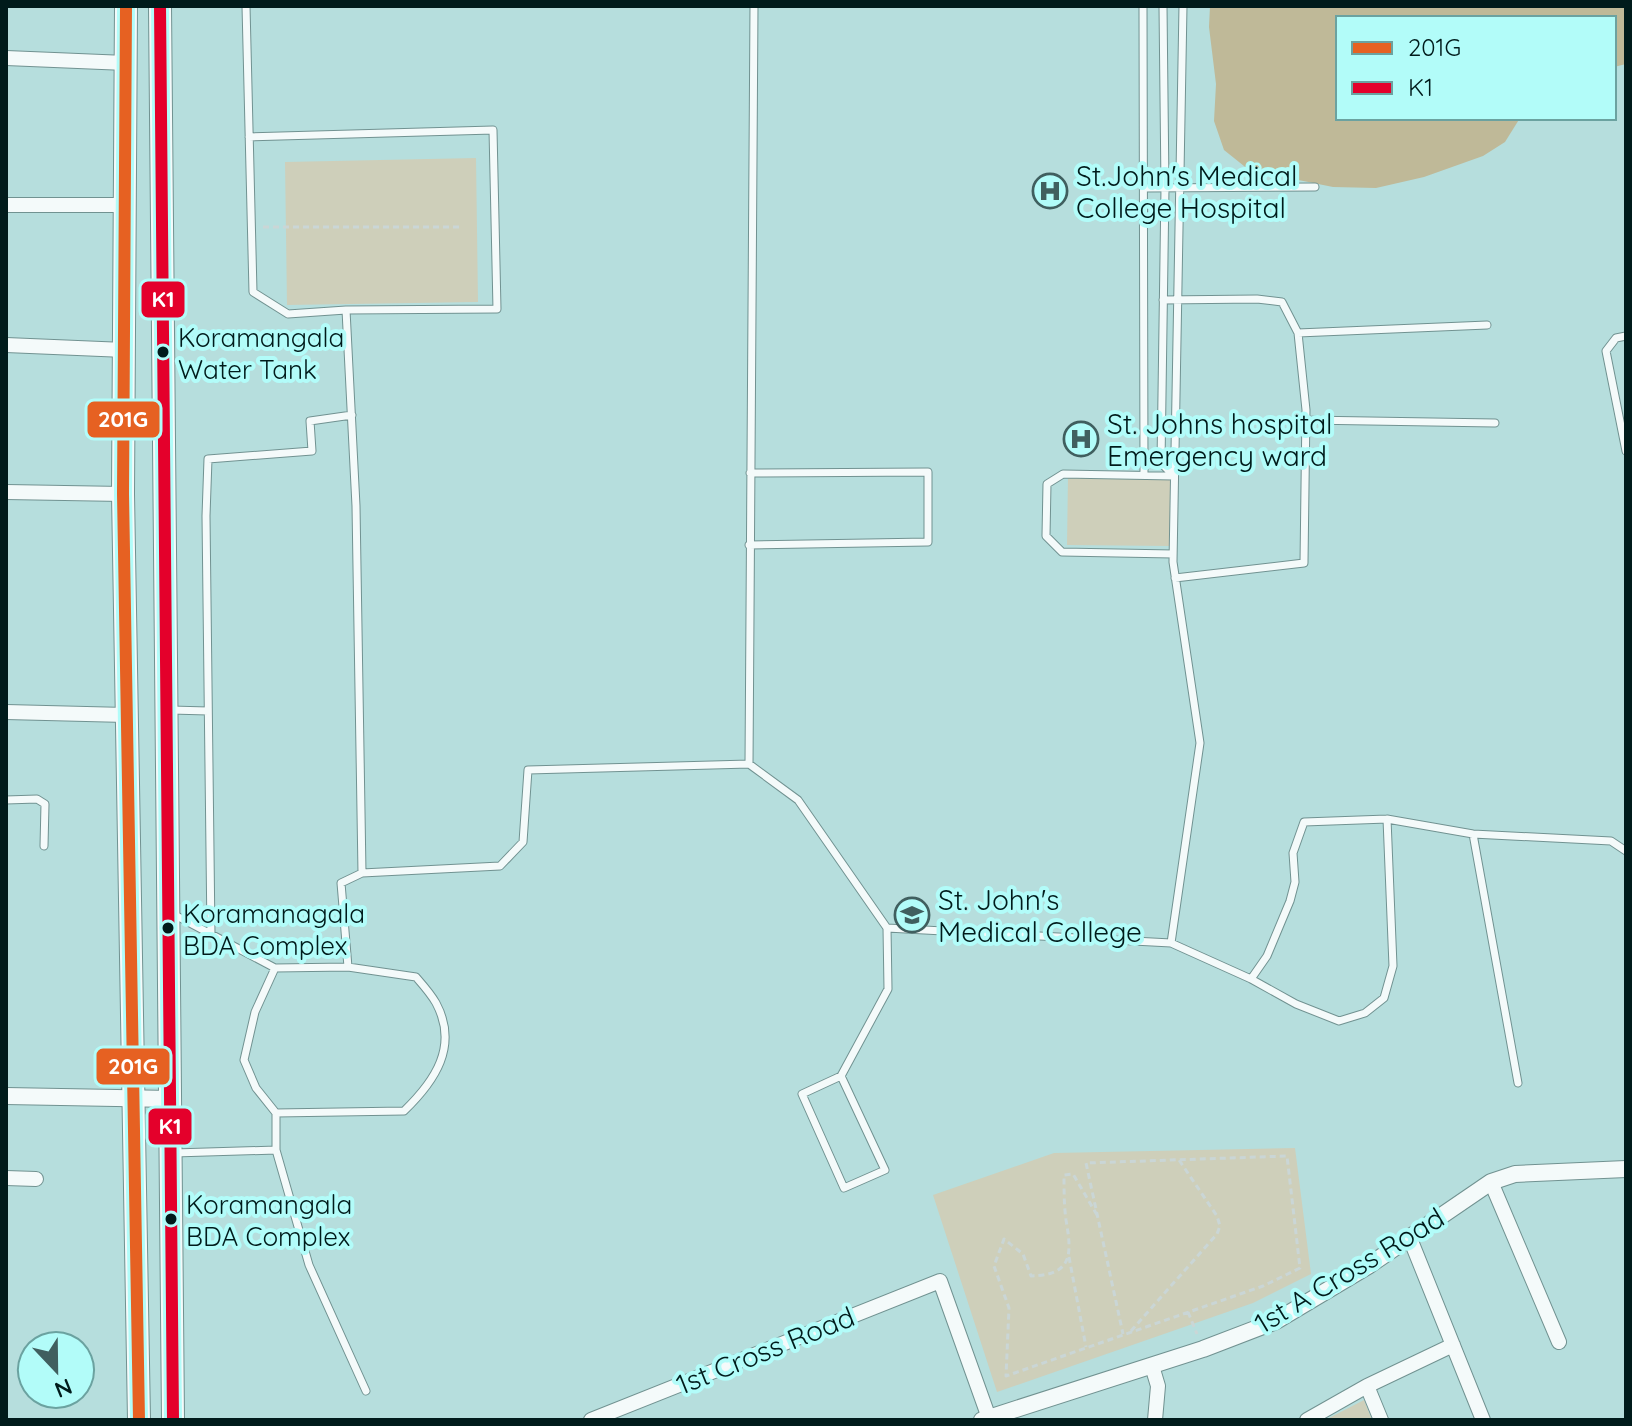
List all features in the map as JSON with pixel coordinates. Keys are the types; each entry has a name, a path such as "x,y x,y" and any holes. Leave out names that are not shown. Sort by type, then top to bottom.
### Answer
{"main road":[{"path":"126,6 123,494 139,1420"},
{"path":"160,6 173,1420"}],"street":[{"path":"6,58 126,63"},
{"path":"6,205 124,205"},
{"path":"6,345 125,350"},
{"path":"6,492 123,494"},
{"path":"6,712 126,715"},
{"path":"6,1096 171,1099"},
{"name":"1st A Cross Road","path":"985,1419 1203,1349 1276,1321 1368,1266 1491,1182 1515,1174 1626,1169"},
{"path":"6,1178 36,1179"},
{"path":"1491,1182 1559,1342"},
{"path":"1409,1236 1483,1420"},
{"name":"1st Cross Road","path":"594,1419 940,1281 985,1419"},
{"path":"1307,1420 1367,1386 1453,1345"},
{"path":"1152,1366 1158,1386 1155,1420"},
{"path":"1367,1386 1381,1420"}],"lane":[{"path":"246,6 251,227 253,292 288,314 346,310 497,309 493,130 249,137"},
{"path":"749,764 754,6"},
{"path":"1143,6 1144,475"},
{"path":"1163,6 1165,188 1161,463 1174,476"},
{"path":"1171,943 1200,743 1173,554 1183,6"},
{"path":"1144,188 1315,187"},
{"path":"1163,300 1257,299 1282,302 1298,333 1306,420 1304,563 1175,578"},
{"path":"346,310 356,506 362,873"},
{"path":"1298,333 1487,325"},
{"path":"1626,336 1616,338 1606,351 1626,451"},
{"path":"211,935 208,459 312,451 310,421 352,415"},
{"path":"1306,420 1495,423"},
{"path":"749,545 928,542 928,472 750,473"},
{"path":"1173,554 1062,552 1046,536 1047,484 1063,474 1174,476"},
{"path":"166,710 208,711"},
{"path":"348,967 341,883 362,873 500,866 523,842 528,770 749,764 798,800 887,928 888,989 841,1076 802,1094 844,1188 885,1170 841,1076"},
{"path":"6,800 37,799 45,804 44,846"},
{"path":"887,928 1171,943 1251,979 1296,1004 1339,1021 1365,1013 1384,998 1393,966 1387,819"},
{"path":"1251,979 1267,956 1290,901 1295,882 1293,853 1304,822 1387,819 1473,834 1611,841 1626,851"},
{"path":"1473,834 1518,1083"},
{"path":"169,911 275,968 348,967 416,977 436,1002 447,1033 439,1068 422,1093 404,1111 276,1113"},
{"path":"275,968 255,1012 244,1060 256,1088 276,1113 276,1150 309,1265 366,1391"},
{"path":"171,1153 276,1150"}],"path":[{"path":"251,227 462,227"},
{"path":"1069,1255 1064,1267 1047,1276 1031,1276 1023,1254 1004,1239 994,1266 1009,1308 1006,1376 1263,1286 1300,1268 1287,1156 1086,1163 1123,1334"},
{"path":"1130,1332 1217,1234 1220,1226 1217,1216 1179,1160"},
{"path":"1086,1347 1069,1255 1064,1175 1073,1174 1097,1215"},
{"path":"1188,1312 1203,1349"}],"green space":[{"path":"476,158 478,302 287,305 285,162"},
{"path":"1068,476 1173,477 1171,546 1067,545"},
{"path":"1295,1148 1311,1274 1253,1303 997,1392 933,1195 1054,1153"},
{"path":"1364,1400 1372,1420 1325,1420"}],"shaded area":[{"path":"1210,6 1626,6 1626,64 1616,66 1616,16 1336,16 1336,120 1519,120 1505,142 1483,156 1424,177 1376,188 1333,187 1249,170 1224,150 1214,121 1216,84 1209,27"}],"transit line":[{"name":"201G","path":"126,6 123,494 139,1420"},
{"name":"K1","path":"160,6 173,1420"}],"place":[{"name":"St.John's Medical College Hospital","path":"1050,191"},
{"name":"Koramangala Water Tank","path":"163,352"},
{"name":"St. Johns hospital Emergency ward","path":"1081,439"},
{"name":"St. John's Medical College","path":"912,915"},
{"name":"Koramanagala BDA Complex","path":"168,928"},
{"name":"Koramangala BDA Complex","path":"171,1219"}]}
